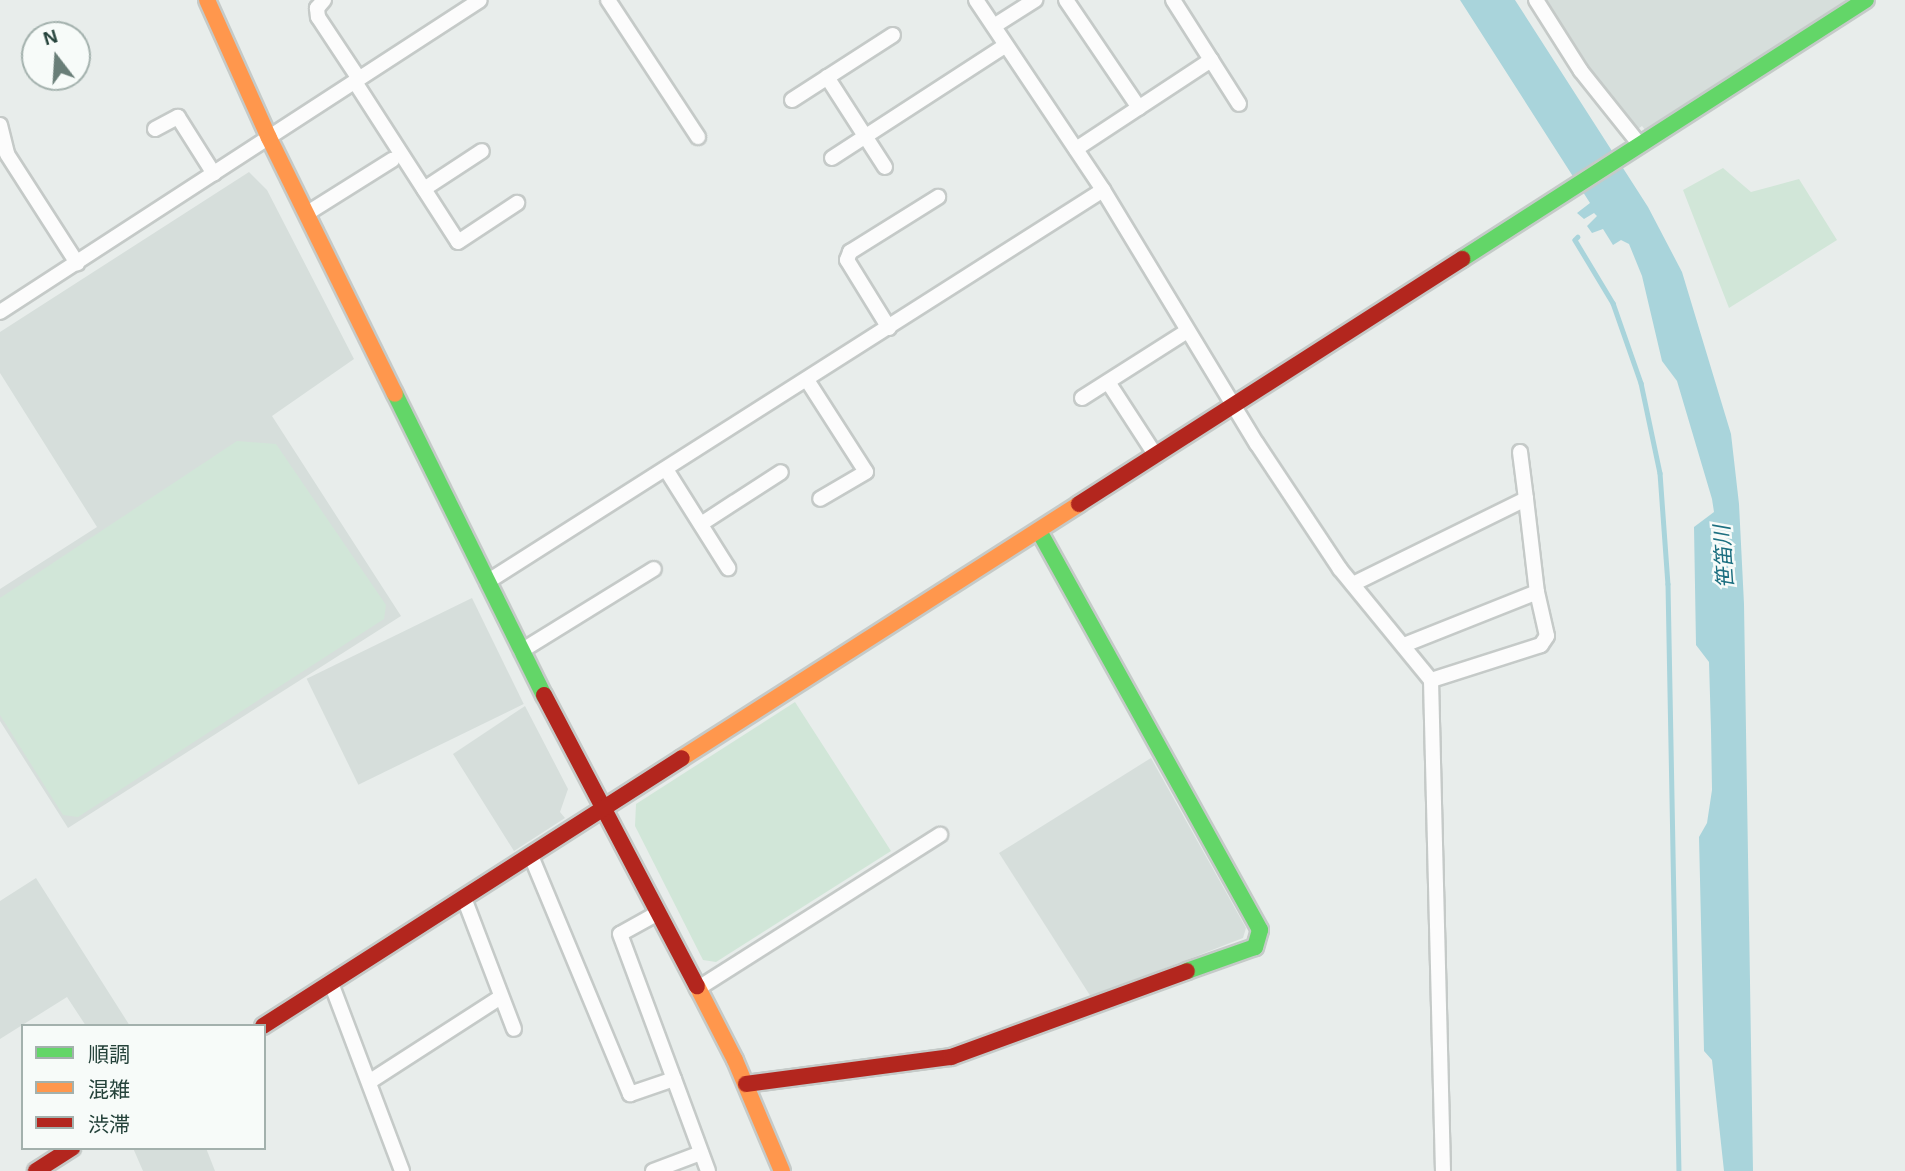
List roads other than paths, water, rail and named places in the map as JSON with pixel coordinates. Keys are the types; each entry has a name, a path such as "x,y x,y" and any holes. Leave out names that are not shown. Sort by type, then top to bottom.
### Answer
{"street":[{"path":"207,0 269,138 521,651 746,1084 782,1171"},
{"path":"324,0 317,8 318,16 458,242 517,203"},
{"path":"0,312 480,0"},
{"path":"976,0 1103,190 1187,331 1319,537 1430,680 1443,1171"},
{"path":"993,26 1035,0"},
{"path":"1066,0 1139,108"},
{"path":"1173,0 1239,104"},
{"path":"1536,0 1581,71 1640,145"},
{"path":"266,1025 1866,0"},
{"path":"612,1 698,137"},
{"path":"792,100 893,35"},
{"path":"832,158 1006,45"},
{"path":"1076,149 1211,60"},
{"path":"827,77 885,167"},
{"path":"155,129 178,117 214,174"},
{"path":"0,125 7,154 77,262"},
{"path":"424,189 482,150"},
{"path":"306,214 392,160"},
{"path":"487,582 667,471 1103,190"},
{"path":"889,328 847,260 850,252 938,197"},
{"path":"1082,398 1187,331"},
{"path":"807,380 866,472 820,499"},
{"path":"1108,382 1156,456"},
{"path":"1430,680 1541,645 1547,636 1537,592 1520,452"},
{"path":"667,471 728,568"},
{"path":"701,524 781,472"},
{"path":"1353,584 1527,499"},
{"path":"746,1084 951,1057 1255,947 1260,930 1039,531"},
{"path":"521,651 654,569"},
{"path":"1404,645 1537,592"},
{"path":"697,989 940,835"},
{"path":"531,856 629,1094 674,1079"},
{"path":"464,898 514,1029"},
{"path":"657,913 620,934 708,1171"},
{"path":"331,983 402,1171"},
{"path":"369,1082 501,997"},
{"path":"36,1171 69,1150"},
{"path":"653,1171 701,1153"}],"water":[{"name":"笹笛川","path":"1460,0 1515,0 1648,207 1682,272 1731,434 1739,504 1744,604 1753,1171 1724,1171 1712,1060 1704,1051 1699,837 1707,823 1712,790 1711,730 1709,662 1696,645 1694,527 1714,512 1712,499 1677,381 1662,361 1642,276 1629,244 1621,240 1613,245 1603,229 1592,233 1587,226 1597,216 1594,213 1584,219 1577,213 1590,203"}],"waterway":[{"path":"1578,237 1575,240 1613,303 1641,383 1660,473 1668,584 1679,1171"}]}
